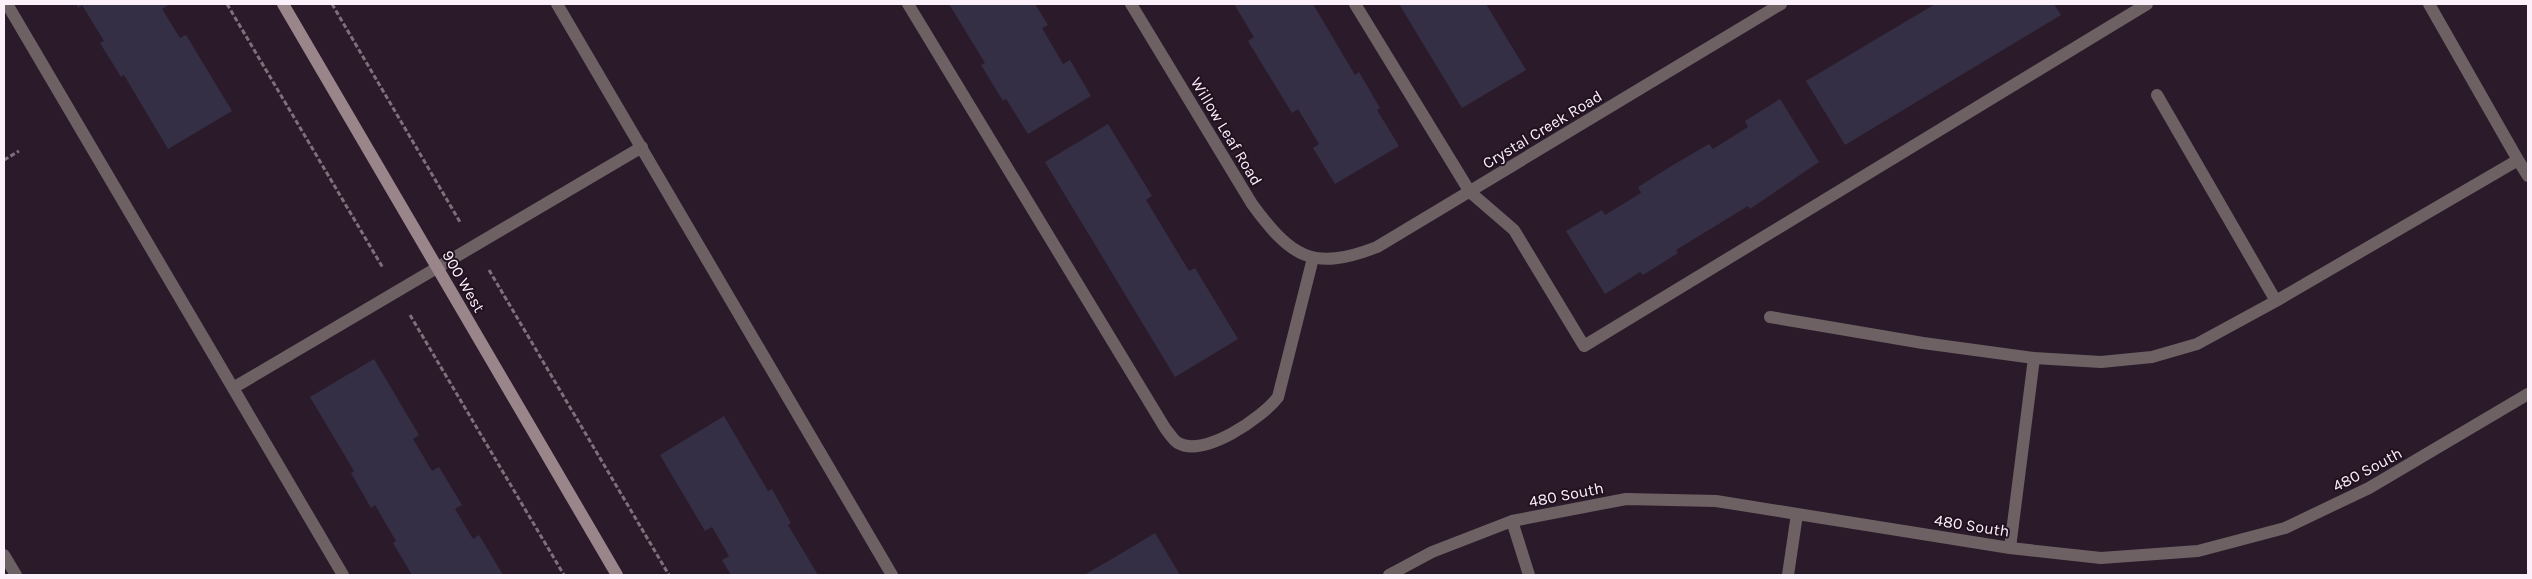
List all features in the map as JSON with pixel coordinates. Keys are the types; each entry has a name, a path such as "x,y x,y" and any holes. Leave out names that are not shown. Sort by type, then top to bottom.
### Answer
{"street":[{"path":"7,4 343,575"},
{"name":"900 West","path":"283,4 617,575"},
{"path":"557,4 892,575"},
{"path":"908,4 1165,428 1177,442 1191,446 1203,446 1218,440 1264,412 1278,397 1313,258"},
{"name":"Willow Leaf Road","path":"1131,4 1252,204 1275,235 1293,248 1313,258"},
{"path":"1355,4 1470,192 1514,230 1584,346 2147,4"},
{"name":"Crystal Creek Road","path":"1313,258 1340,260 1377,247 1781,4"},
{"path":"2429,4 2528,176"},
{"path":"2157,95 2276,302"},
{"path":"233,388 642,148"},
{"path":"1770,317 1923,343 2034,358 2101,362 2152,357 2197,344 2276,302 2518,160"},
{"path":"2010,548 2034,358"},
{"name":"480 South","path":"1389,575 1432,552 1512,521 1626,498 1716,500 2010,548 2101,558 2198,551 2285,528 2369,488 2528,394"},
{"path":"1788,575 1797,514"},
{"path":"1512,521 1529,575"},
{"path":"4,555 16,575"}],"path":[{"path":"332,4 669,575"},
{"path":"4,160 19,151"}],"building":[{"path":"76,4 170,4 162,9 180,38 186,35 232,111 168,149 124,75 121,77 100,43 104,41 82,5 78,8"},
{"path":"949,4 1035,4 1048,25 1042,28 1063,64 1070,60 1091,96 1028,134 1006,99 1003,101 981,65 985,63"},
{"path":"1234,4 1313,4 1355,75 1359,72 1380,108 1377,110 1399,146 1335,184 1313,148 1319,144 1298,109 1292,113 1248,41 1254,37"},
{"path":"1399,4 1486,4 1526,70 1462,108"},
{"path":"1935,4 2054,4 2061,15 1845,145 1806,81"},
{"path":"1780,99 1819,162 1750,209 1748,206 1676,250 1678,253 1643,275 1640,272 1605,294 1566,231 1602,210 1605,215 1641,193 1638,187 1709,144 1713,149 1748,127 1745,121"},
{"path":"1108,124 1152,196 1146,200 1189,271 1195,268 1238,339 1175,377 1045,162"},
{"path":"374,359 419,435 413,439 432,471 439,467 462,505 455,509 473,539 479,535 503,575 412,575 393,543 396,541 375,505 371,508 351,473 354,471 310,397"},
{"path":"724,416 768,491 772,489 791,523 788,525 818,575 731,575 722,560 729,556 712,527 705,531 660,455"},
{"path":"1155,533 1180,575 1084,575 1117,556"}]}
